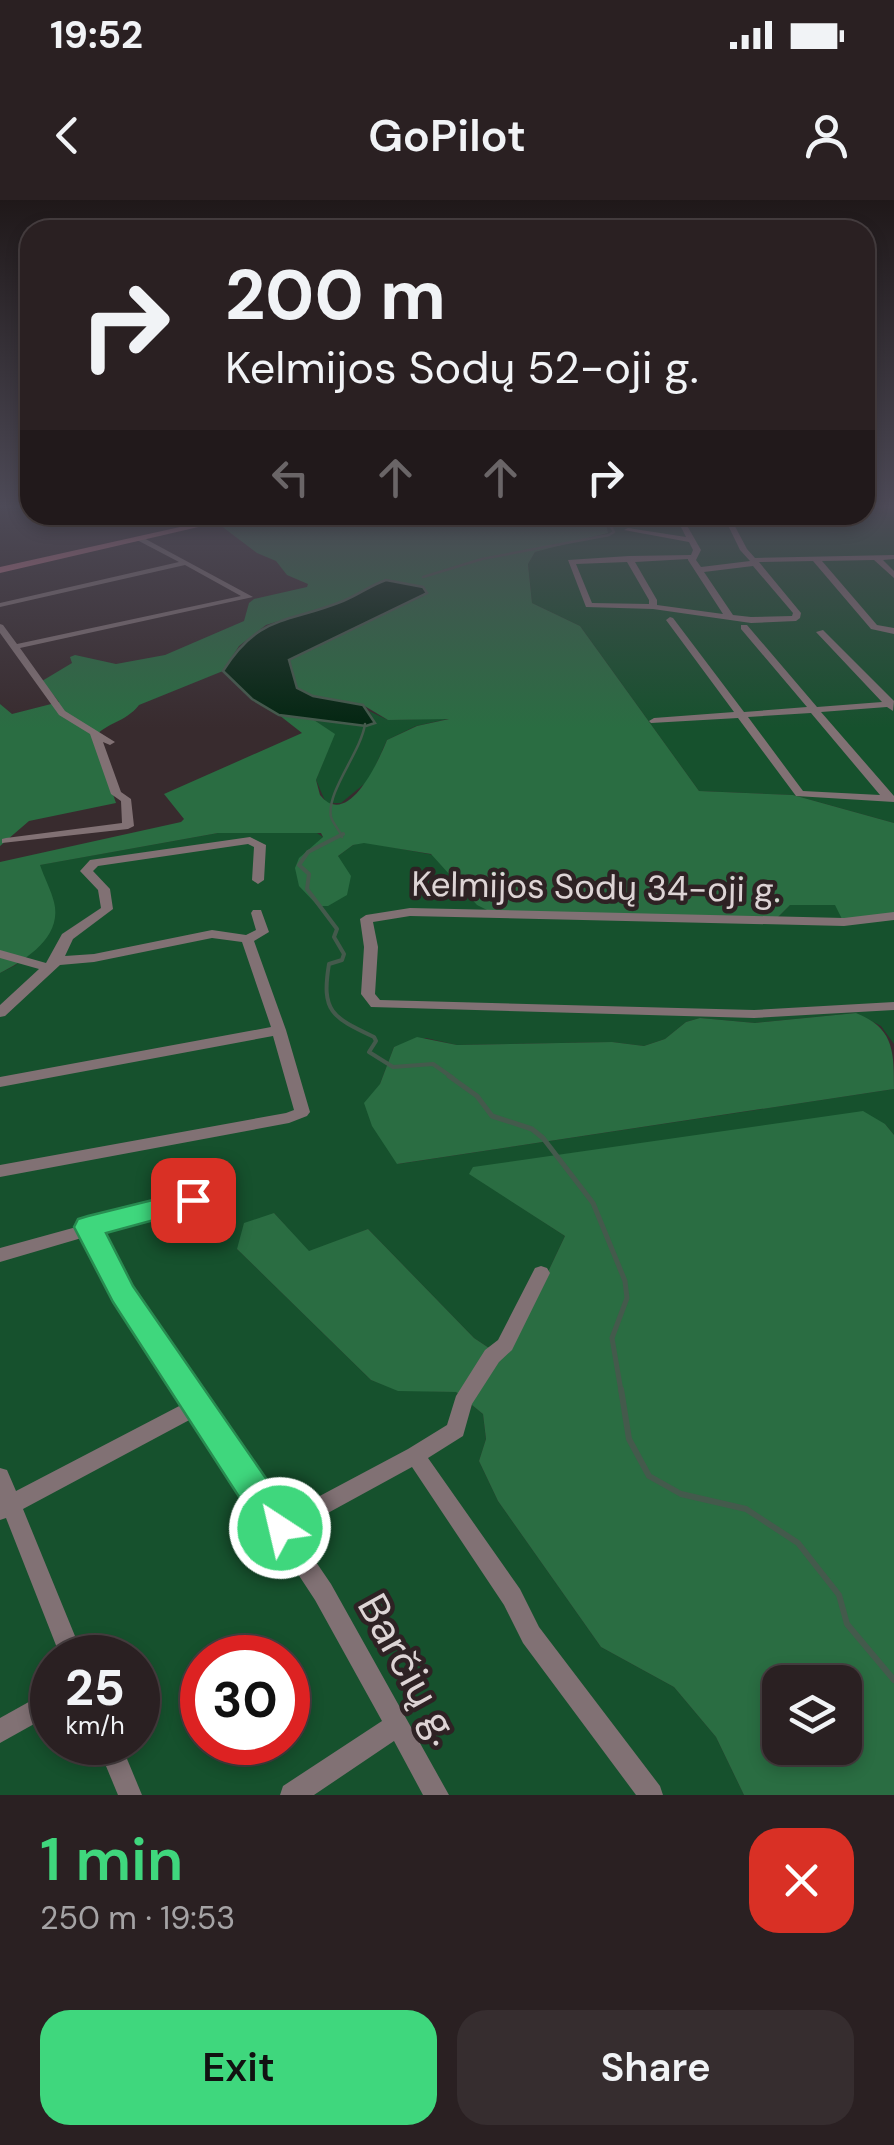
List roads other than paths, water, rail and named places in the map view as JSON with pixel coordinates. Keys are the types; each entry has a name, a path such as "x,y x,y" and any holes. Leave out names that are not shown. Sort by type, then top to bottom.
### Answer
{"street":[{"path":"0,605 115,579"},
{"path":"14,647 249,597 214,579"},
{"path":"579,579 588,606 653,608 764,620 798,616 769,579"},
{"path":"642,579 653,608"},
{"path":"705,579 729,616"},
{"path":"833,579 874,627 894,631"},
{"path":"670,620 800,794 891,798"},
{"path":"744,627 891,798"},
{"path":"0,628 62,713 110,742"},
{"path":"820,632 893,706"},
{"path":"654,721 893,706"},
{"path":"2,843 128,826 126,799 116,794 95,734"},
{"path":"0,1012 53,965 67,937 107,909 104,889 86,871 94,863 250,840 260,845 258,880"},
{"name":"Kelmijos Sodų 34-oji g.","path":"894,916 844,922 410,912 366,918 371,947 368,994 376,1004 754,1014 894,1006"},
{"path":"0,954 53,965 212,934 247,939 264,932 257,913"},
{"path":"0,1171 296,1116 303,1108 247,939"},
{"path":"0,1082 280,1030"},
{"path":"0,1255 193,1200"},
{"name":"Barčių g.","path":"88,1227 123,1294 196,1407 324,1592 437,1795"},
{"path":"280,1528 456,1430 462,1402 492,1356 504,1345 541,1274"},
{"path":"6,1508 196,1407"},
{"path":"415,1456 512,1597 531,1634 651,1795"},
{"path":"0,1477 6,1508 63,1635"},
{"path":"0,1731 30,1714"},
{"path":"292,1795 396,1725"},
{"path":"118,1765 130,1795"}],"waterway":[{"path":"341,835 331,817 331,807 365,724"},
{"path":"341,835 308,852 299,865 309,874 307,889 337,929 334,937 344,954 342,960 329,964 329,1003 339,1018 374,1037 376,1041 369,1052 393,1067 433,1064 453,1078"},
{"path":"449,1076 477,1096 492,1116 532,1129 543,1138 593,1203 625,1281 627,1298 612,1338 621,1391"},
{"path":"621,1389 629,1439 649,1476 681,1494 746,1509 798,1543 839,1595 847,1624 894,1680"}]}
